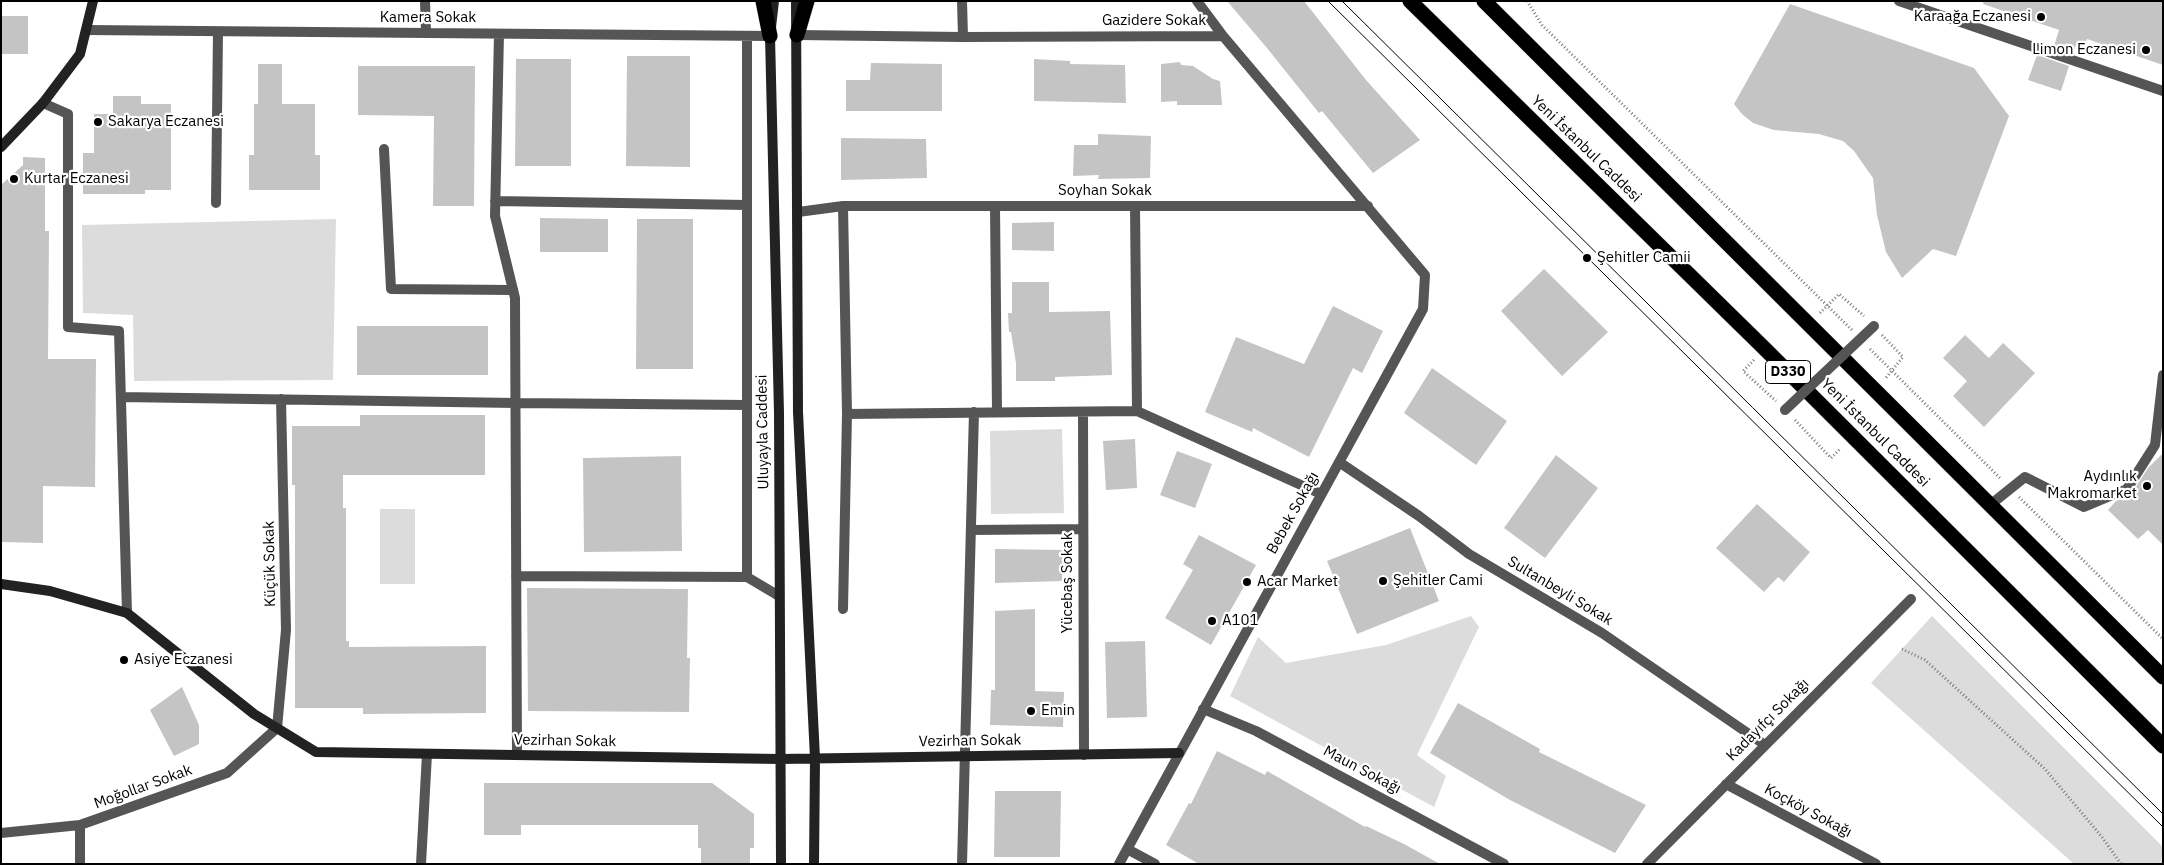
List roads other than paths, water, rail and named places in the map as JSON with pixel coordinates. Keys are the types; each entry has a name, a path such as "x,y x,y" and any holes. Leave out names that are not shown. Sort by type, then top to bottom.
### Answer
{"highway":[{"path":"763,1 770,36"},
{"path":"797,35 807,1"},
{"name":"Yeni İstanbul Caddesi","path":"1410,1 1765,349 2163,746"},
{"name":"Yeni İstanbul Caddesi","path":"1484,1 2163,677"}],"main road":[{"path":"1,146 43,103 80,54 93,1"},
{"name":"Uluyayla Caddesi","path":"774,1 770,36 779,414 781,864"},
{"path":"796,1 798,412 815,758 814,864"},
{"name":"Vezirhan Sokak","path":"1,584 50,591 127,613 254,714 316,752 780,759 1179,753"}],"street":[{"path":"425,1 426,33"},
{"path":"962,1 963,37"},
{"path":"1197,1 1223,36"},
{"path":"1899,1 2163,91"},
{"name":"Kamera Sokak","path":"86,30 770,36"},
{"path":"216,202 218,32"},
{"path":"500,34 494,216 515,298 517,755"},
{"name":"Gazidere Sokak","path":"797,35 963,37 1223,36 1425,275 1423,309"},
{"path":"746,36 746,577"},
{"path":"43,103 68,114 68,327 119,331 127,613"},
{"path":"384,149 391,289 513,290"},
{"path":"495,201 746,205"},
{"path":"843,206 847,414 843,610"},
{"name":"Soyhan Sokak","path":"798,212 843,206 1368,206"},
{"path":"995,206 997,412"},
{"path":"1135,206 1137,411"},
{"name":"Bebek Sokağı","path":"1118,864 1423,309"},
{"path":"1785,410 1874,326"},
{"path":"1990,505 2025,477 2084,507 2127,489 2155,445 2160,415 2163,375"},
{"path":"121,397 746,405"},
{"name":"Küçük Sokak","path":"277,728 286,630 281,399"},
{"path":"847,414 1137,411 1321,494"},
{"path":"962,864 963,756 974,412"},
{"name":"Yücebaş Sokak","path":"1083,412 1084,754"},
{"name":"Sultanbeyli Sokak","path":"1339,462 1419,516 1469,554 1602,633 1765,745"},
{"path":"971,530 1083,530"},
{"path":"516,576 746,577 779,596"},
{"name":"Kadayıfçı Sokağı","path":"1647,864 1912,599"},
{"name":"Maun Sokağı","path":"1203,709 1256,731 1504,864"},
{"name":"Moğollar Sokak","path":"1,834 80,825 227,773 277,728"},
{"path":"421,864 427,754"},
{"name":"Koçköy Sokağı","path":"1726,784 1876,864"},
{"path":"80,825 80,864"},
{"path":"1127,849 1155,864"}],"tram line":[{"path":"1328,1 2163,827"},
{"path":"1342,1 2163,814"}],"place":[{"name":"Karaağa Eczanesi","path":"2041,17"},
{"name":"Limon Eczanesi","path":"2146,50"},
{"name":"Sakarya Eczanesi","path":"98,122"},
{"name":"Kurtar Eczanesi","path":"14,179"},
{"name":"Şehitler Camii","path":"1587,258"},
{"name":"Aydınlık Makromarket","path":"2147,486"},
{"name":"Şehitler Cami","path":"1383,581"},
{"name":"Acar Market","path":"1247,582"},
{"name":"A101","path":"1212,621"},
{"name":"Asiye Eczanesi","path":"124,660"},
{"name":"Emin","path":"1031,711"}]}
